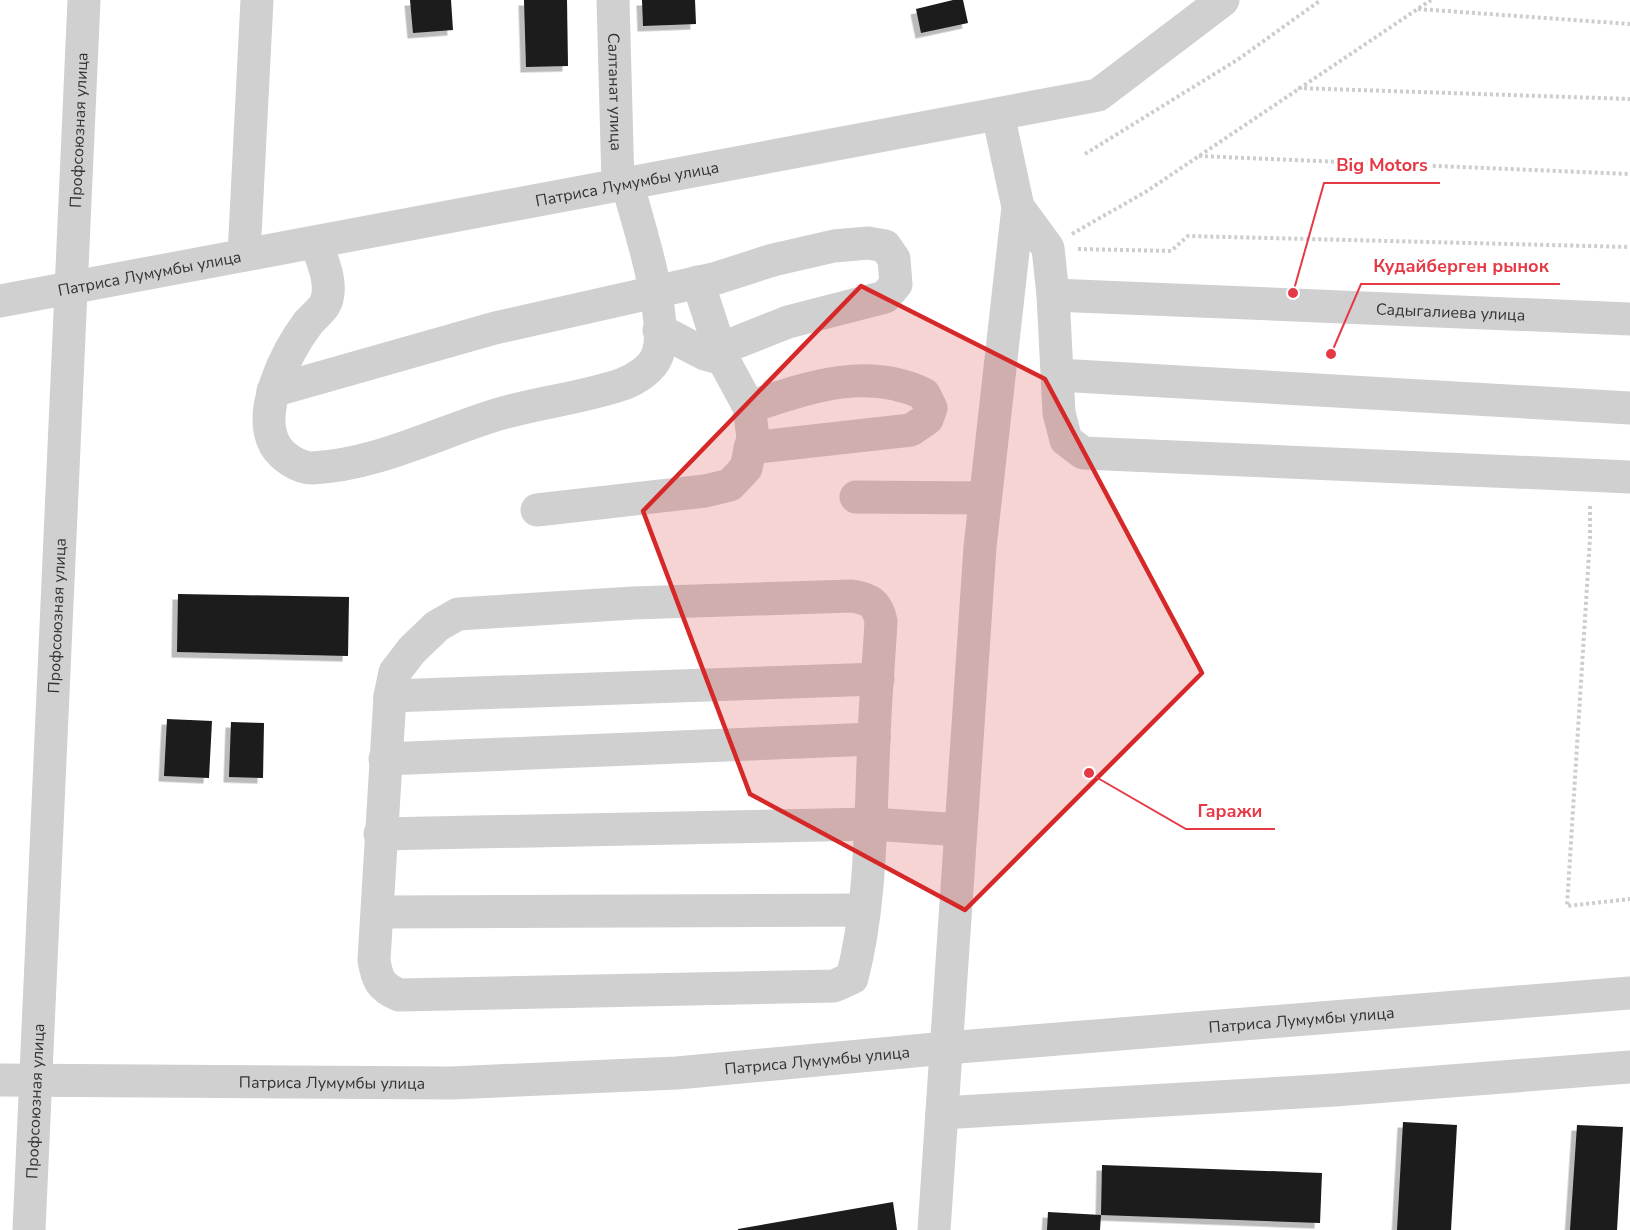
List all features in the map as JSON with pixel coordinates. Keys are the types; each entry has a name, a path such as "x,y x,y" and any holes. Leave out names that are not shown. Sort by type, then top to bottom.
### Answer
{"street":[{"name":"Профсоюзная улица","path":"29,1230 84,0"},
{"path":"244,255 256,0"},
{"name":"Салтанат улица","path":"316,242 330,287 327,302 288,351 273,391 271,425 275,445 291,461 310,468 350,462 408,446 500,414 624,383 647,370 658,355 659,330 648,258 623,184 612,0"},
{"name":"Патриса Лумумбы улица","path":"0,302 1098,96 1206,4"},
{"path":"934,1230 984,498 1018,207 998,114"},
{"path":"1018,207 1048,248 1053,295 1059,413 1066,440 1083,453 1630,477"},
{"path":"273,391 495,328 654,290 698,282 834,246 868,243 885,246 894,259 896,284 885,297 788,322 722,354 705,354 659,330"},
{"path":"537,510 705,491 730,485 746,468 753,437 749,407 722,354 698,282"},
{"name":"Садыгалиева улица","path":"1053,295 1630,319"},
{"path":"1058,375 1630,408"},
{"path":"749,407 812,386 868,379 906,385 924,394 930,408 927,419 911,430 750,448"},
{"path":"856,497 984,498"},
{"path":"852,596 869,599 879,609 881,621 872,824 861,944 852,978 834,986 410,995 399,995 384,989 377,978 374,960 390,696 395,672 412,650 437,626 458,614 633,603 852,596"},
{"path":"390,696 878,679"},
{"path":"385,759 874,739"},
{"path":"380,834 582,828 872,824 960,830"},
{"path":"378,912 864,910"},
{"name":"Патриса Лумумбы улица","path":"0,1080 451,1083 676,1074 946,1048 1630,993"},
{"path":"942,1113 1335,1090 1630,1067"}],"path":[{"path":"1085,154 1237,60 1321,0"},
{"path":"1048,248 1147,190 1431,0"},
{"path":"1417,9 1630,24"},
{"path":"1298,88 1630,99"},
{"path":"1199,156 1630,174"},
{"path":"1048,248 1171,251 1188,236 1630,247"},
{"path":"1589,475 1590,538 1567,906 1630,898"}],"highlighted area":[{"path":"861,286 1045,379 1202,673 965,910 750,794 643,511"}],"building":[{"path":"410,0 451,0 453,30 413,33"},
{"path":"524,0 567,0 568,66 526,67"},
{"path":"642,0 695,0 696,24 643,26"},
{"path":"953,0 963,0 968,23 921,33 916,9"},
{"path":"178,594 349,597 348,656 177,652"},
{"path":"167,719 212,721 209,778 164,776"},
{"path":"231,722 264,723 263,778 229,777"},
{"path":"1403,1122 1457,1125 1451,1230 1397,1230"},
{"path":"1577,1125 1623,1127 1617,1230 1570,1230"},
{"path":"1102,1165 1322,1173 1320,1223 1101,1215"},
{"path":"893,1202 897,1230 738,1230 738,1229"},
{"path":"1048,1212 1101,1215 1100,1230 1047,1230"}],"place":[{"name":"Big Motors","path":"1293,293"},
{"name":"Кудайберген рынок","path":"1331,354"},
{"name":"Гаражи","path":"1089,773"}]}
